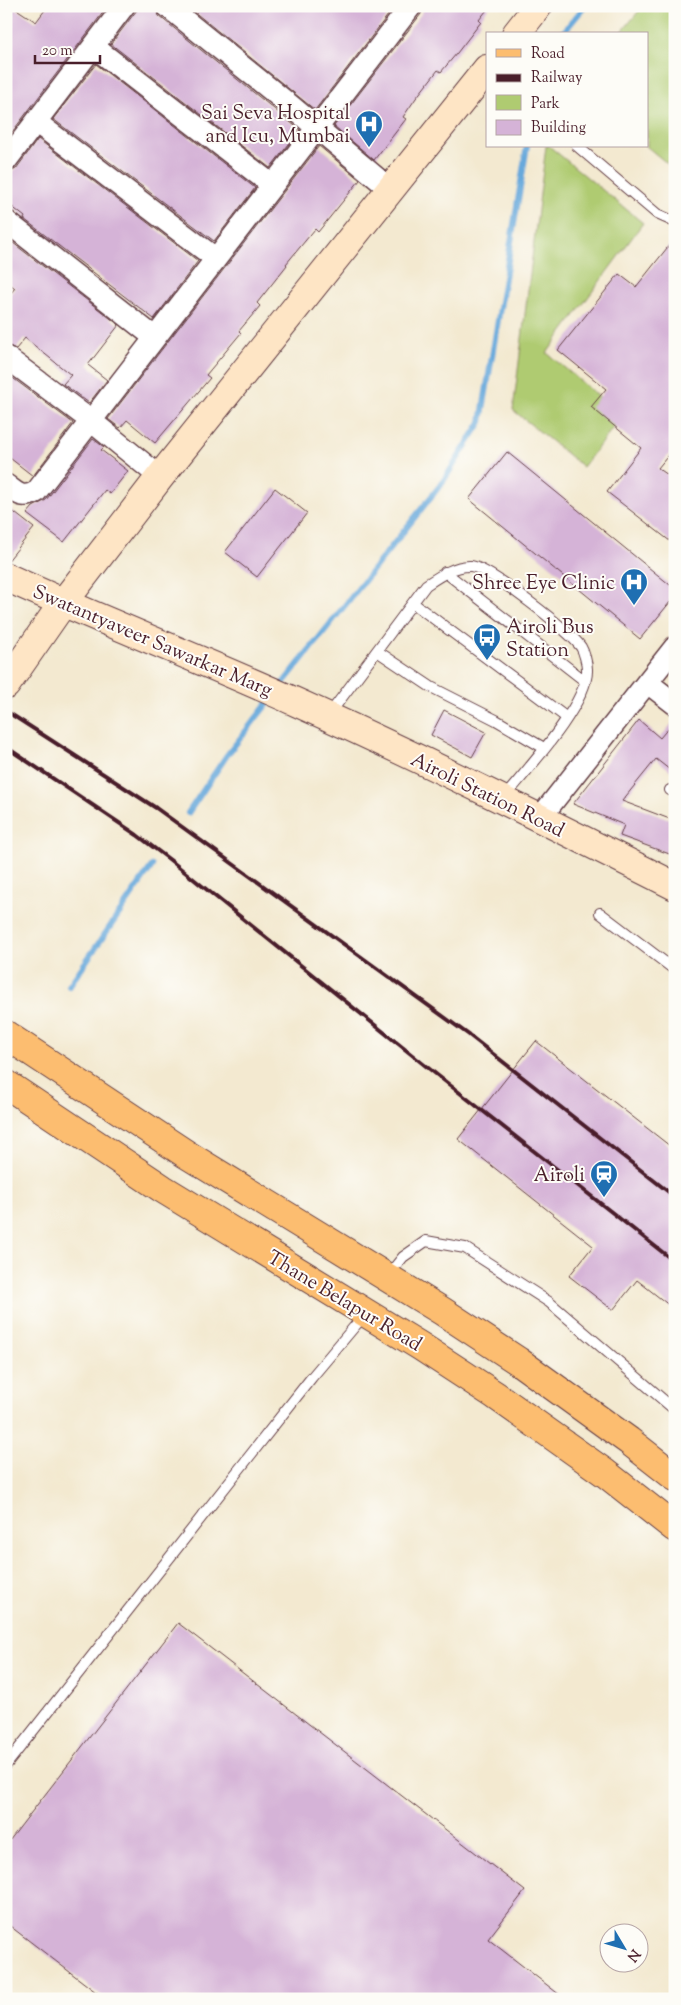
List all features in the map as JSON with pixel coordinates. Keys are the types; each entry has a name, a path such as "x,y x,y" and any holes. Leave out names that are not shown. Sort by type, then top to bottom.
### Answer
{"main road":[{"path":"518,32 538,6"},
{"path":"6,685 63,603 160,477 486,73"},
{"name":"Swatantyaveer Sawarkar Marg","path":"6,577 300,704"},
{"name":"Airoli Station Road","path":"300,704 540,818 675,886"},
{"name":"Thane Belapur Road","path":"6,1035 186,1154 518,1361 629,1441 675,1477"},
{"name":"Thane Belapur Road","path":"6,1084 163,1189 420,1346 495,1395 605,1473 675,1528"}],"street":[{"path":"6,162 124,6"},
{"path":"167,6 390,190"},
{"path":"6,484 20,495 28,496 36,492 411,6"},
{"path":"94,47 272,186"},
{"path":"36,122 215,258"},
{"path":"6,221 154,337"},
{"path":"6,357 90,420 160,477"},
{"path":"540,818 675,647"},
{"path":"648,683 675,704"}],"lane":[{"path":"579,148 657,214 675,222"},
{"path":"328,717 426,586 445,572 471,566 493,576 562,627 582,648 587,670 582,692 566,718 502,800"},
{"path":"445,572 585,680"},
{"path":"413,603 566,718"},
{"path":"377,652 431,687 496,720 544,748"},
{"path":"600,913 675,970"},
{"path":"387,1278 403,1257 426,1240 465,1248 549,1302 675,1410"},
{"path":"6,1765 312,1377 366,1313"}],"green space":[{"path":"643,6 675,6 675,170 648,148 648,32 622,32"},
{"path":"546,148 551,148 643,223 547,353 622,416 583,467 513,410"}],"building":[{"path":"6,6 12,6 36,22 48,6 108,6 6,140"},
{"path":"140,6 155,6 159,16 300,130 270,168 111,44"},
{"path":"187,6 395,6 315,110"},
{"path":"423,6 490,6 479,20 481,22 457,53 441,72 438,70 416,98 403,117 406,119 374,160 334,126 421,14"},
{"path":"96,64 255,188 214,241 53,119"},
{"path":"38,139 198,261 154,319 24,219 25,217 6,202 6,174 16,169"},
{"path":"319,146 360,180 318,232 315,229 286,264 257,303 260,306 239,331 241,333 206,375 210,378 155,443 127,420 120,428 108,419"},
{"path":"675,238 675,447 658,468 675,480 675,545 607,492 641,448 591,407 606,389 558,350 619,274 636,287"},
{"path":"8,239 119,325 88,365 107,380 89,403 63,384 71,375 25,338 16,349 6,345 6,299 15,288 6,281 6,242"},
{"path":"6,373 73,423 33,476 6,455"},
{"path":"93,439 104,447 101,450 128,471 110,494 105,490 64,542 27,514 33,507 46,500"},
{"path":"507,452 675,589 675,596 640,639 469,499"},
{"path":"275,488 307,513 257,577 225,552"},
{"path":"6,506 34,528 7,562 6,562"},
{"path":"444,710 486,732 472,757 431,735"},
{"path":"639,720 660,738 675,720 675,774 656,759 622,801 675,821 675,856 620,836 624,825 573,804"},
{"name":"Airoli","path":"536,1041 675,1150 675,1310 637,1280 613,1310 569,1276 593,1246 458,1139"},
{"path":"178,1623 525,1891 488,1939 565,1999 105,1999 6,1923 6,1845"}],"waterway":[{"path":"564,32 585,6"},
{"path":"280,687 442,483 481,422 527,148"},
{"path":"188,813 227,755 271,699"},
{"path":"69,986 152,866"}],"railway":[{"path":"6,711 156,808 469,1035 675,1197"},
{"path":"6,747 137,835 170,860 437,1075 675,1262"}],"place":[{"name":"Sai Seva Hospital and Icu, Mumbai","path":"369,148"},
{"name":"Shree Eye Clinic","path":"634,606"},
{"name":"Airoli Bus Station","path":"487,661"},
{"name":"Airoli","path":"604,1198"}]}
